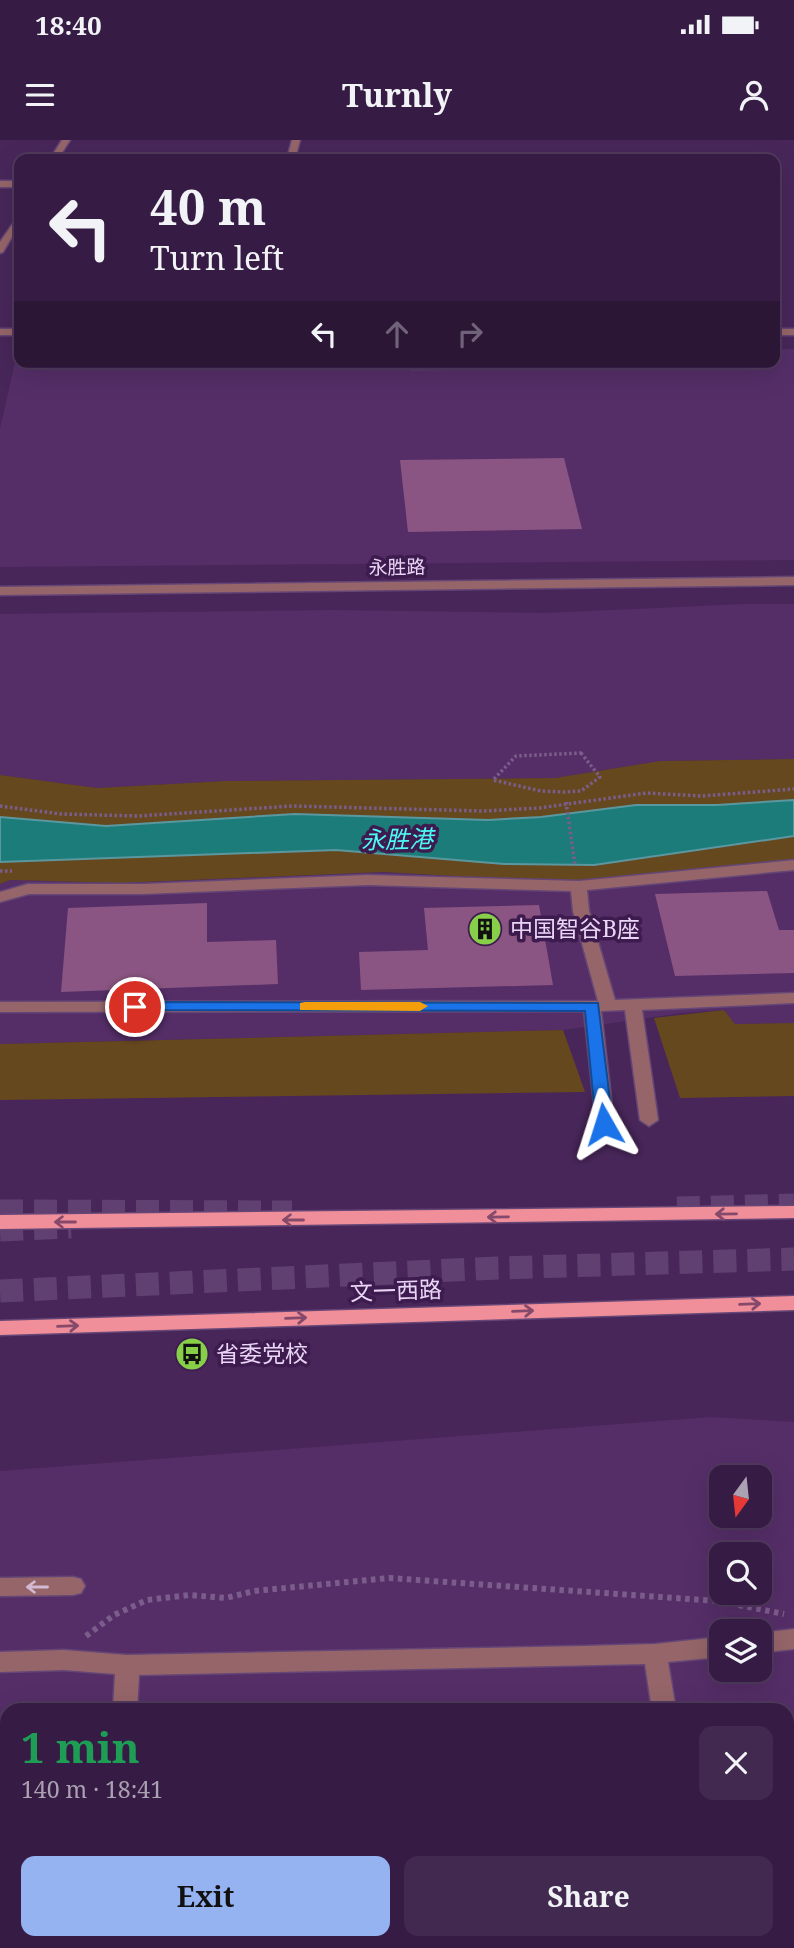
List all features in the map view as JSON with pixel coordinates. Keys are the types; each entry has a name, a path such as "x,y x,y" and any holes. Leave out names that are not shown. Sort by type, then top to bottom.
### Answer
{"main road":[{"path":"0,1222 794,1212"},
{"name":"文一西路","path":"0,1328 794,1303"}],"street":[{"path":"0,250 14,226"},
{"name":"永胜路","path":"0,592 794,581"},
{"path":"0,897 28,890 143,889 368,880 579,886 794,864"},
{"path":"579,886 581,912 600,1006 604,1124"},
{"path":"0,1007 600,1006 794,998"},
{"path":"633,1005 649,1120"},
{"path":"0,1587 73,1586"},
{"path":"772,1638 792,1630"},
{"path":"0,1662 64,1660 127,1665 655,1654 709,1648"},
{"path":"655,1654 663,1703"},
{"path":"125,1703 127,1665"}],"path":[{"path":"581,753 600,777 581,791 564,792 493,780 516,756 581,753"},
{"path":"0,806 61,814 138,816 292,806 483,811 539,808 646,793 702,796 794,789"},
{"path":"564,792 575,865"},
{"path":"64,1660 90,1632 114,1615 147,1600 189,1595 226,1598 281,1588 389,1578 718,1601 766,1608 786,1615 792,1630"}],"shaded area":[{"path":"780,349 794,349 794,560 0,567 0,429 14,367 780,368"},
{"path":"794,604 794,759 660,761 555,778 225,781 97,788 0,775 0,614 334,610 546,613"},
{"path":"794,759 794,800 717,805 636,805 541,817 488,820 295,814 106,826 0,817 0,775 97,788 225,781 555,778 660,761"},
{"path":"794,836 794,859 560,882 383,872 120,883 10,880 0,884 0,862 336,850 504,864 594,865"},
{"path":"794,861 794,1023 735,1024 724,1010 682,1013 563,1030 0,1044 0,884 10,880 123,883 383,872 560,882"},
{"path":"724,1010 735,1024 794,1023 794,1096 680,1098 654,1018"},
{"path":"563,1030 585,1092 0,1100 0,1044"},
{"path":"711,1417 794,1422 794,1703 0,1703 0,1471"}],"water":[{"name":"永胜港","path":"794,800 794,836 594,865 504,864 336,850 0,862 0,817 106,826 295,814 488,820 541,817 636,805 717,805"}],"building":[{"path":"564,458 582,529 408,532 400,460"},
{"path":"767,891 779,930 794,930 794,973 675,976 655,894"},
{"path":"207,903 207,942 276,940 278,984 61,992 68,908"},
{"name":"中国智谷B座","path":"539,905 553,985 361,990 359,952 428,950 424,908"}],"tunnel":[{"path":"677,1208 794,1205"},
{"path":"0,1211 292,1212"},
{"path":"0,1230 71,1227"},
{"path":"0,1291 498,1268 794,1259"}],"slow traffic":[{"path":"305,1007 420,1006"}],"place":[{"name":"中国智谷B座","path":"485,929"},
{"name":"省委党校","path":"192,1354"}],"route":[{"path":"135,1007 592,1006 604,1124"}]}
